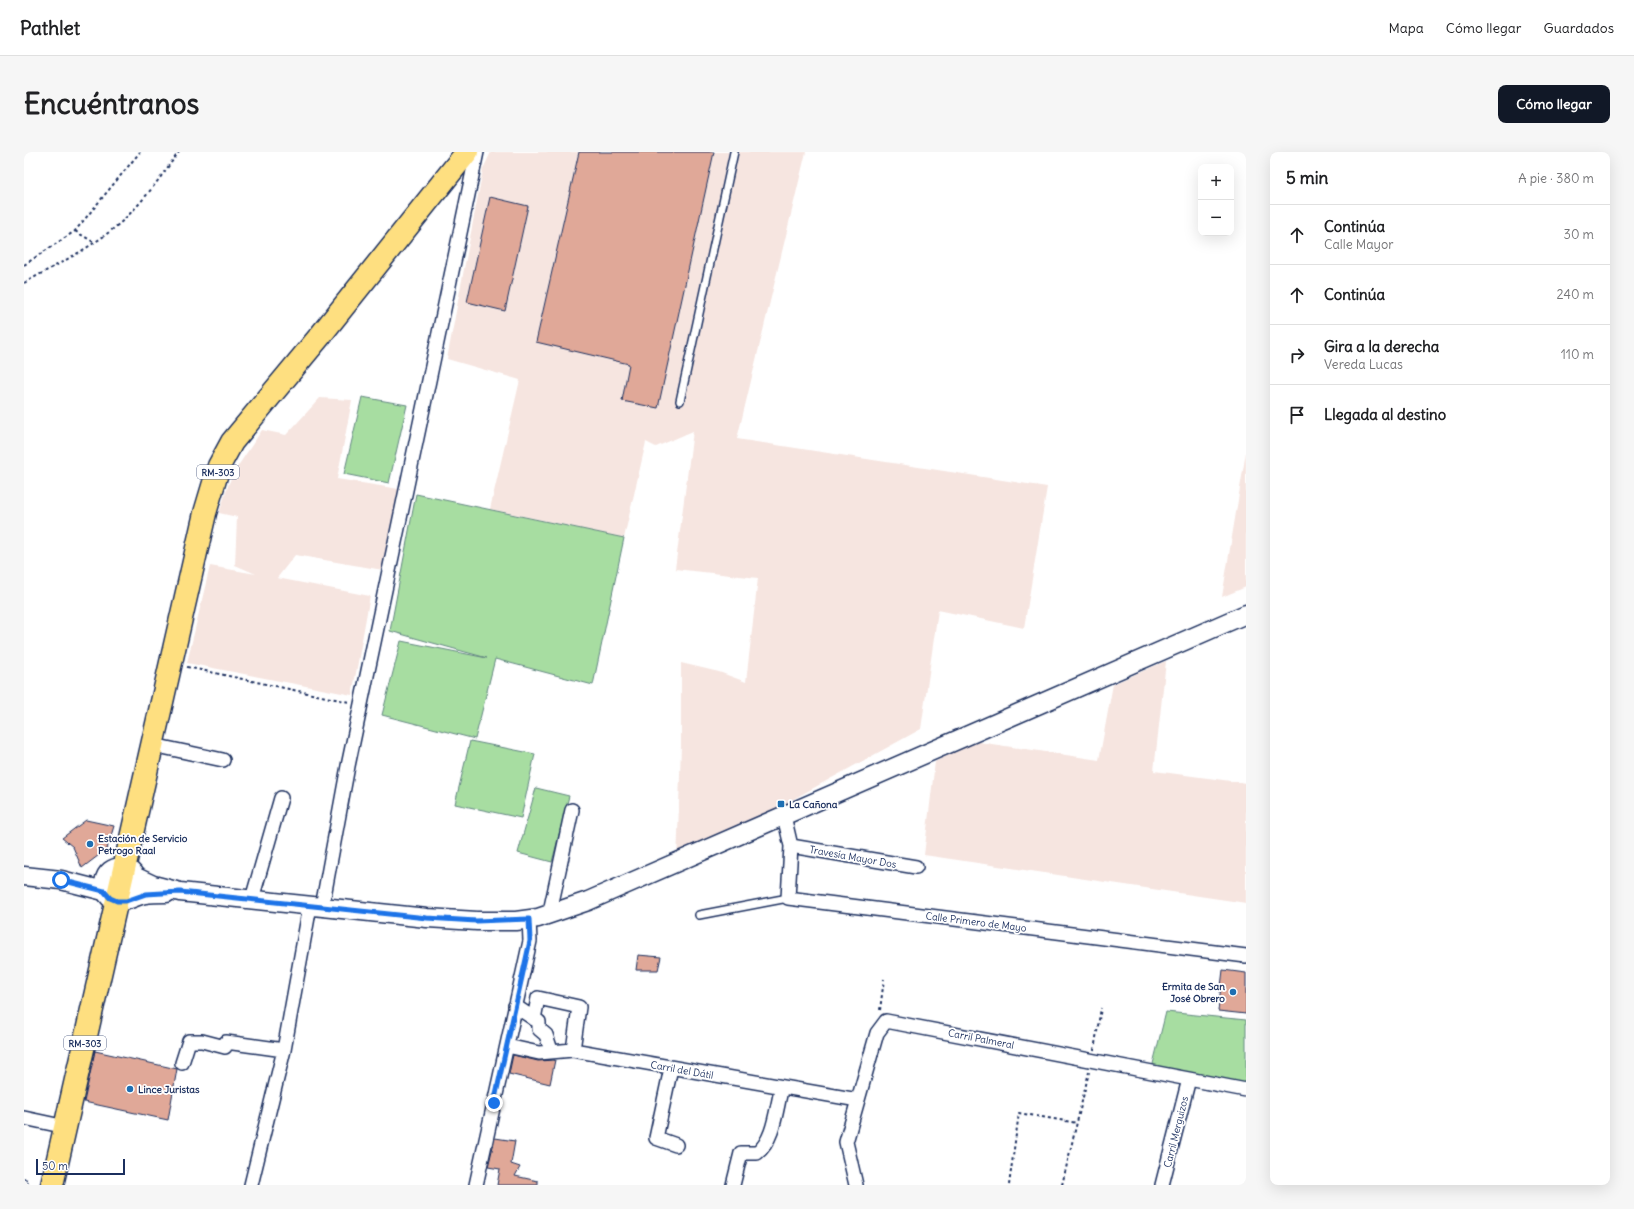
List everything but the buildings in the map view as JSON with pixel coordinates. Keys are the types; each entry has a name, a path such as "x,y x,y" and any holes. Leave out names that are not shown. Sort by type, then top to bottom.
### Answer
{"highway":[{"name":"RM-303","path":"52,1185 205,513 219,466 232,442 320,336 468,152"}],"main road":[{"path":"24,876 61,880 117,897 180,892 427,918 484,921 529,919 549,916 588,901 1246,614"},
{"path":"61,880 123,872 153,885 180,892"}],"street":[{"path":"251,1185 284,1050 361,704 477,152"},
{"path":"153,745 223,760"},
{"path":"252,899 282,798"},
{"path":"549,916 572,810"},
{"path":"784,816 791,846 788,898"},
{"name":"Travesía Mayor Dos","path":"791,846 916,867"},
{"name":"Calle Primero de Mayo","path":"788,898 1246,956"},
{"path":"476,1185 530,941 529,919"},
{"path":"534,1019 538,998 579,1007 573,1050"},
{"path":"516,1006 539,1022 539,1029 546,1035 552,1050"},
{"name":"Carril Palmeral","path":"877,1033 886,1021 1246,1090"},
{"path":"856,1185 846,1142 877,1033"},
{"path":"182,1063 189,1041 202,1041 225,1047 226,1042 284,1050"},
{"name":"Carril del Dátil","path":"507,1046 539,1052 552,1050 573,1050 858,1100"},
{"path":"671,1068 656,1138 676,1145"},
{"name":"Carril Merguizos","path":"1162,1185 1189,1079"},
{"path":"733,1185 741,1152 757,1153 763,1149 769,1137 782,1087"},
{"path":"24,1118 66,1127"}],"lane":[{"path":"680,401 734,152"},
{"path":"699,915 788,898"}],"path":[{"path":"24,265 75,231 140,152"},
{"path":"24,283 95,243 121,223 154,186 179,152"},
{"path":"75,231 95,243"},
{"path":"170,664 361,704"},
{"path":"877,1033 884,979"},
{"path":"1062,1185 1092,1061 1101,1008"},
{"path":"1009,1185 1019,1113 1077,1123"},
{"path":"24,1179 28,1180 27,1185"}],"shaded area":[{"path":"491,152 806,152 737,439 1047,487 1024,628 938,610 921,729 677,863 681,746 681,663 719,672 746,682 758,578 675,569 693,431 656,447 646,442 624,538 490,509 520,380 447,359 483,169"},
{"path":"320,398 352,400 337,479 399,489 383,570 295,555 277,578 370,596 352,695 187,663 210,566 256,574 235,565 237,517 219,513 229,483 236,469 262,430 286,435"},
{"path":"1246,452 1246,587 1222,597"},
{"path":"1166,661 1154,771 1246,783 1246,903 924,855 935,762 972,741 1099,760 1113,684"}],"green space":[{"path":"362,397 407,405 389,483 344,474"},
{"path":"416,494 624,538 593,685 495,659 475,739 382,715 401,641 487,658 390,631"},
{"path":"470,741 535,754 521,818 455,804"},
{"path":"536,788 569,796 552,862 518,853"},
{"path":"1166,1012 1246,1020 1246,1085 1152,1068"}],"place":[{"name":"La Cañona","path":"781,804"},
{"name":"Estación de Servicio Petrogo Raal","path":"90,844"},
{"name":"Ermita de San José Obrero","path":"1233,992"},
{"name":"Lince Juristas","path":"130,1089"}],"route":[{"path":"61,880 104,891 110,898 117,901 126,901 136,896 146,894 180,892 427,918 476,921 516,921 529,919 530,941 494,1103"}]}
